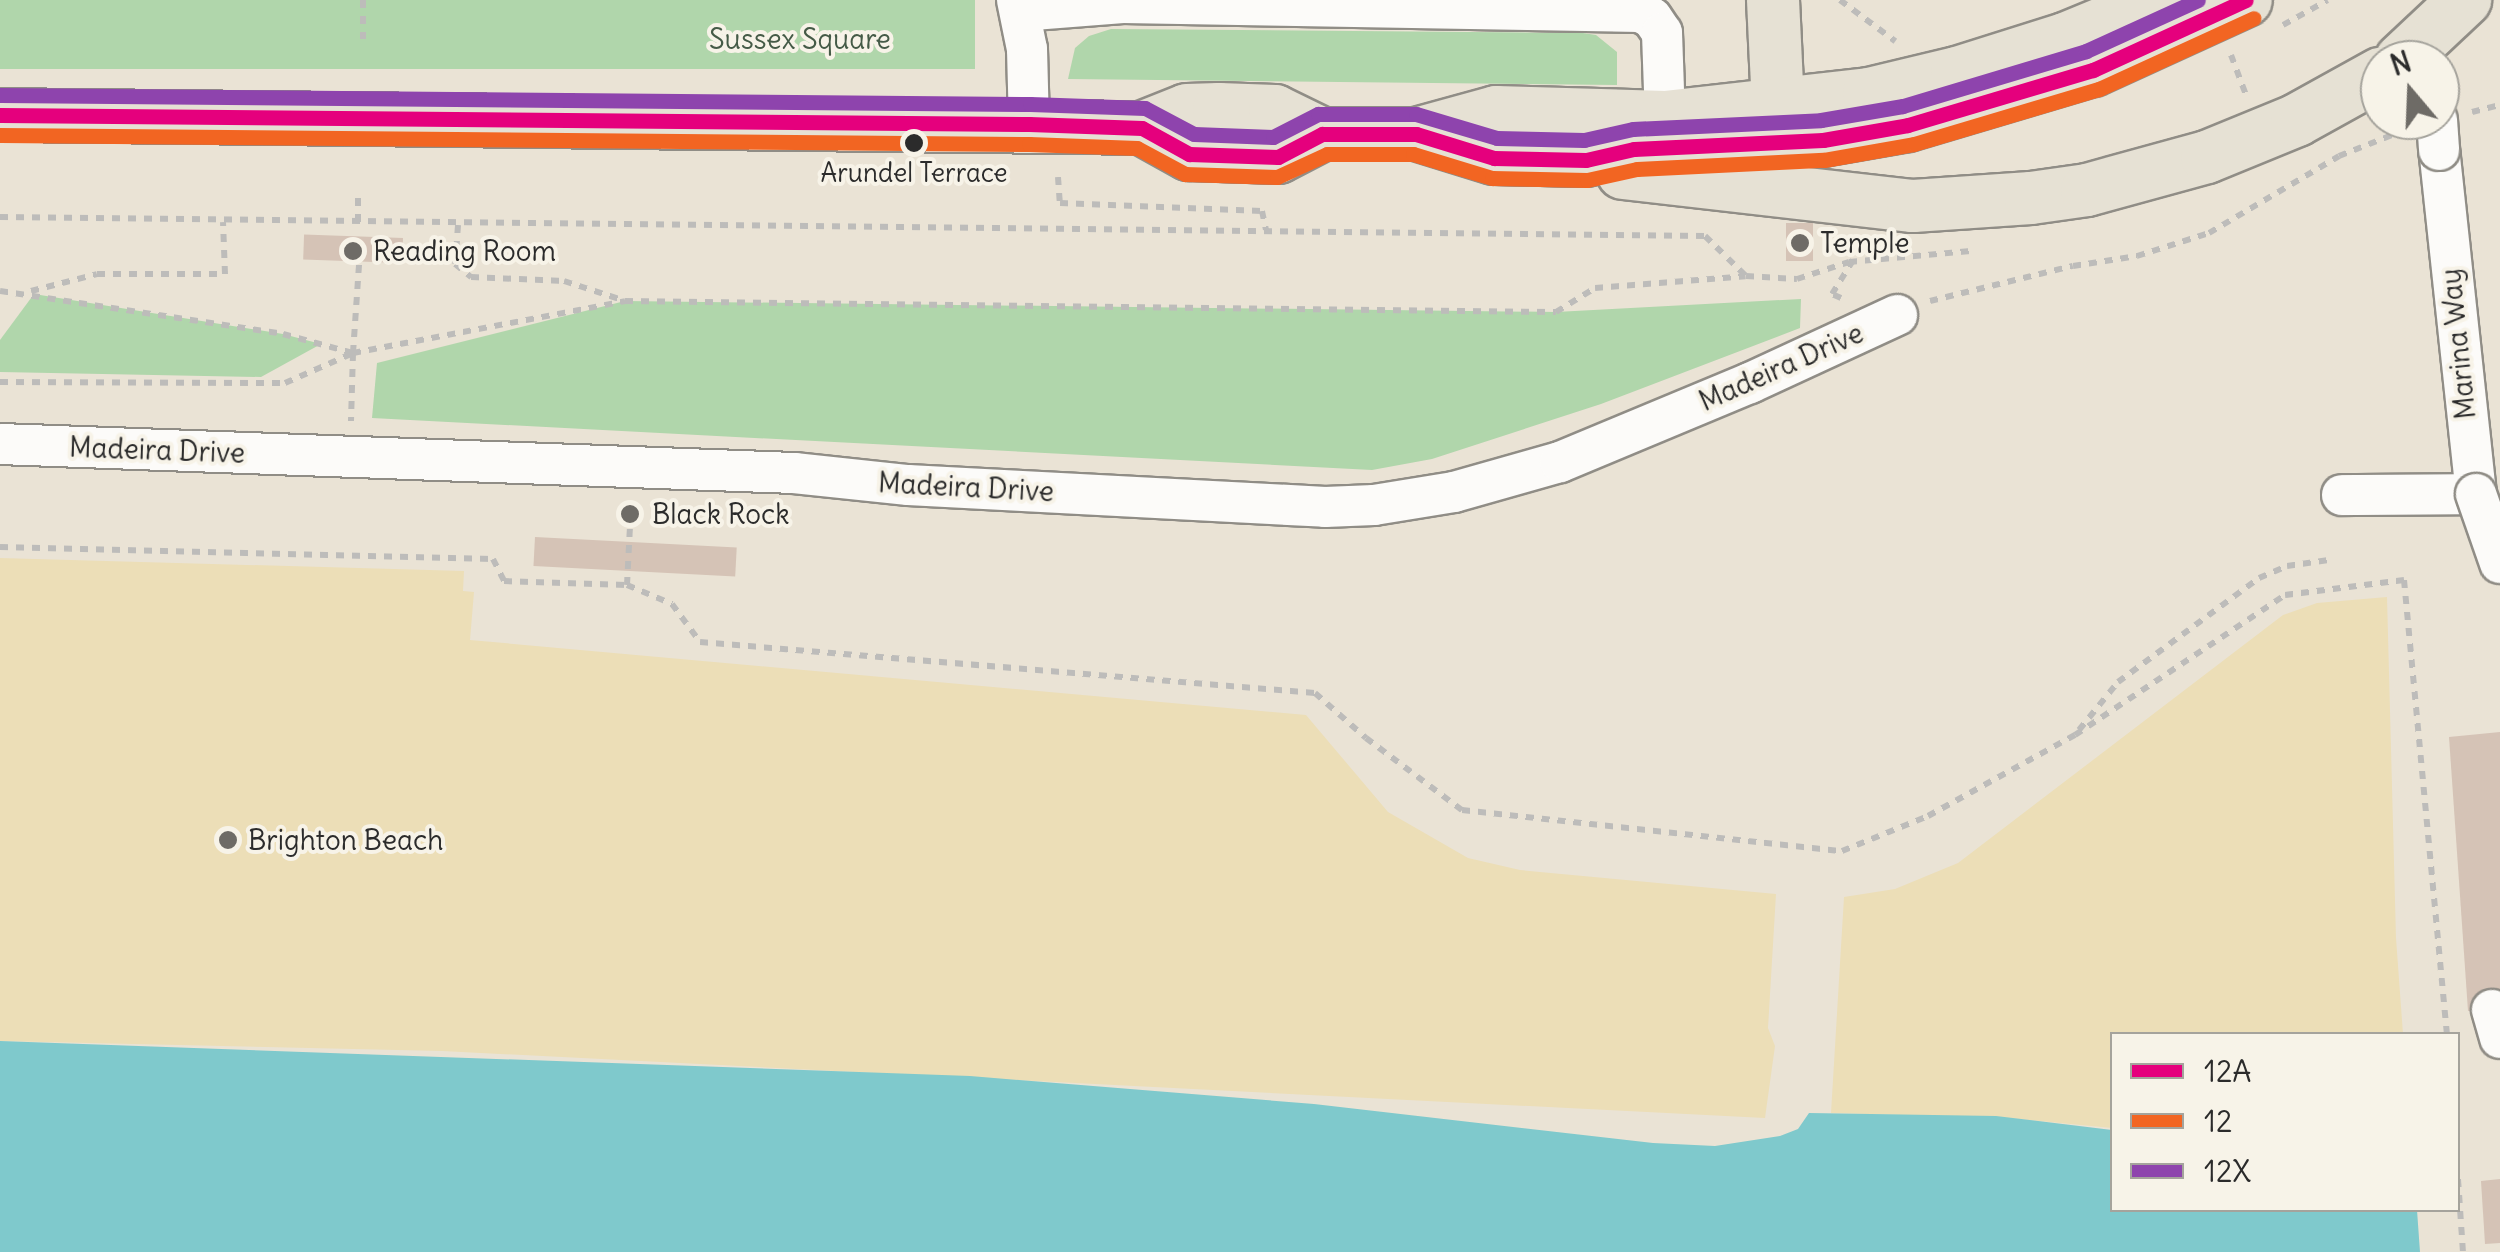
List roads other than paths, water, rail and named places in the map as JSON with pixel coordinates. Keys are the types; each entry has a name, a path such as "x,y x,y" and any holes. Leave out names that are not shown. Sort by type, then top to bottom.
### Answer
{"main road":[{"path":"1773,0 1778,106"},
{"path":"0,114 1142,128 1188,110 1220,109 1275,111 1322,134 1416,134 1496,112 1665,116 1869,94 1956,73 2066,38 2160,0"},
{"path":"1416,134 1494,158 1586,160 1634,150 1823,140 1908,125 2093,70 2246,0"},
{"path":"2422,40 2465,0"},
{"path":"1586,160 1637,177 1765,192 1912,206 1976,205 2087,190 2207,157 2297,120 2360,85"}],"street":[{"path":"1029,124 1027,49 1018,6 1122,3 1640,12 1656,22 1662,33 1665,116"},
{"name":"Marina Way","path":"2439,140 2476,494 2500,563"},
{"name":"Madeira Drive","path":"0,444 794,473 908,485 1326,507 1374,505 1454,492 1560,462 1907,308"},
{"path":"2342,495 2476,494"}],"water":[{"path":"0,1041 970,1076 1314,1104 1653,1143 1715,1146 1780,1136 1798,1129 1809,1113 1996,1116 2110,1130 2110,1212 2417,1212 2420,1252 0,1252"}],"place":[{"name":"Arundel Terrace","path":"914,143"},
{"name":"Temple","path":"1800,243"},
{"name":"Reading Room","path":"353,251"},
{"name":"Black Rock","path":"630,514"},
{"name":"Brighton Beach","path":"228,840"}],"park label":[{"name":"Sussex Square","path":"800,39"}]}
